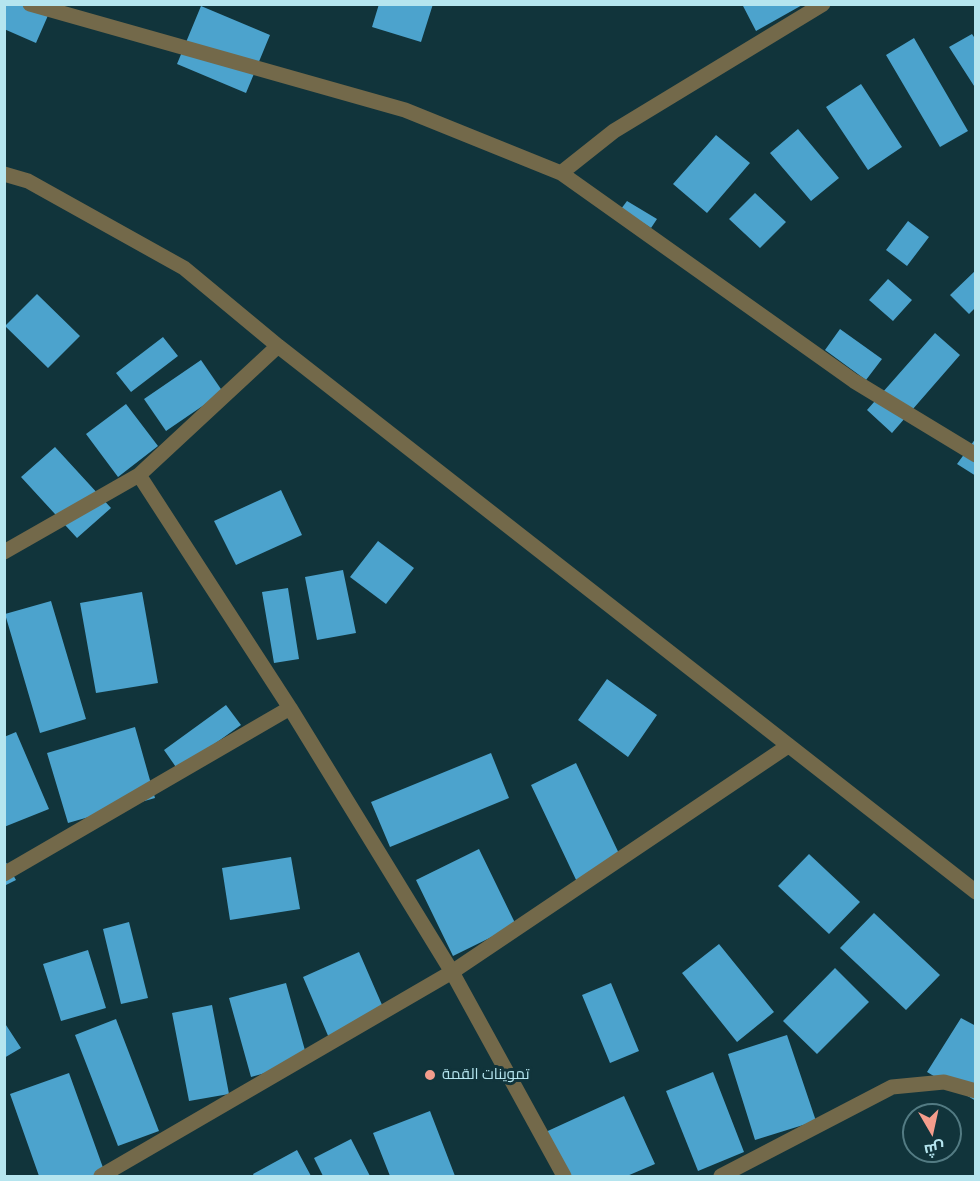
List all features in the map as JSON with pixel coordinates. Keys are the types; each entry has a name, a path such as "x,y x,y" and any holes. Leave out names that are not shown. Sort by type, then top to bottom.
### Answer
{"street":[{"path":"30,4 405,110 561,172 854,381 975,455"},
{"path":"561,172 614,131 823,4"},
{"path":"4,174 28,182 184,268 278,346 975,892"},
{"path":"4,552 139,475 278,346"},
{"path":"139,475 290,708 452,972 564,1176"},
{"path":"4,874 290,708"},
{"path":"101,1176 452,972 788,746"},
{"path":"721,1176 892,1088 944,1082 975,1091"}],"building":[{"path":"4,4 53,4 36,43 4,29"},
{"path":"379,4 433,4 421,42 372,27"},
{"path":"742,4 804,4 756,31"},
{"path":"201,6 270,35 246,93 177,64"},
{"path":"972,34 976,40 976,89 949,47"},
{"path":"914,38 968,131 940,147 886,55"},
{"path":"861,84 902,147 868,170 826,107"},
{"path":"798,129 839,178 811,201 770,153"},
{"path":"716,135 750,163 707,213 673,184"},
{"path":"755,193 786,222 760,248 729,219"},
{"path":"627,201 657,219 651,228 621,209"},
{"path":"908,221 929,237 907,266 886,250"},
{"path":"976,270 976,307 969,314 950,295"},
{"path":"888,279 912,300 893,321 869,300"},
{"path":"37,294 80,336 48,368 5,326"},
{"path":"840,329 882,359 866,380 825,350"},
{"path":"935,333 960,355 892,433 867,410"},
{"path":"163,337 178,356 131,392 116,373"},
{"path":"201,360 223,392 166,431 144,399"},
{"path":"126,404 158,446 118,477 86,434"},
{"path":"976,438 976,476 957,464"},
{"path":"55,447 111,508 77,538 21,477"},
{"path":"281,490 302,535 236,565 214,521"},
{"path":"378,541 414,568 386,604 350,577"},
{"path":"343,570 356,633 317,640 305,577"},
{"path":"288,588 299,659 274,663 262,592"},
{"path":"142,592 158,683 96,693 80,603"},
{"path":"51,601 86,719 40,733 5,614"},
{"path":"607,679 657,715 628,757 578,720"},
{"path":"226,705 241,725 178,770 164,750"},
{"path":"135,727 155,798 68,823 47,753"},
{"path":"16,732 49,809 4,827 4,737"},
{"path":"491,753 509,798 390,847 371,802"},
{"path":"576,763 623,862 578,884 531,785"},
{"path":"479,849 516,925 453,956 416,880"},
{"path":"809,854 860,902 829,934 778,886"},
{"path":"291,857 300,909 230,920 222,868"},
{"path":"4,859 16,880 4,886"},
{"path":"874,913 940,975 906,1010 840,948"},
{"path":"129,922 148,998 121,1004 103,929"},
{"path":"719,944 774,1012 737,1042 682,973"},
{"path":"88,950 106,1008 61,1021 43,964"},
{"path":"359,952 386,1014 329,1038 303,977"},
{"path":"835,968 869,1002 817,1054 783,1021"},
{"path":"286,983 308,1061 251,1077 229,998"},
{"path":"611,983 639,1051 610,1063 582,995"},
{"path":"212,1005 229,1094 189,1101 172,1013"},
{"path":"961,1018 976,1026 976,1101 927,1072"},
{"path":"116,1019 159,1131 118,1146 75,1035"},
{"path":"4,1022 21,1048 4,1058"},
{"path":"787,1035 816,1121 755,1140 728,1054"},
{"path":"713,1072 744,1152 698,1171 666,1091"},
{"path":"69,1073 106,1176 39,1176 10,1094"},
{"path":"624,1096 655,1164 627,1176 558,1176 539,1135"},
{"path":"430,1111 455,1176 390,1176 373,1133"},
{"path":"351,1139 370,1176 323,1176 314,1158"},
{"path":"297,1150 311,1176 254,1176 253,1174"}],"place":[{"name":"تموينات القمة","path":"430,1075"}]}
